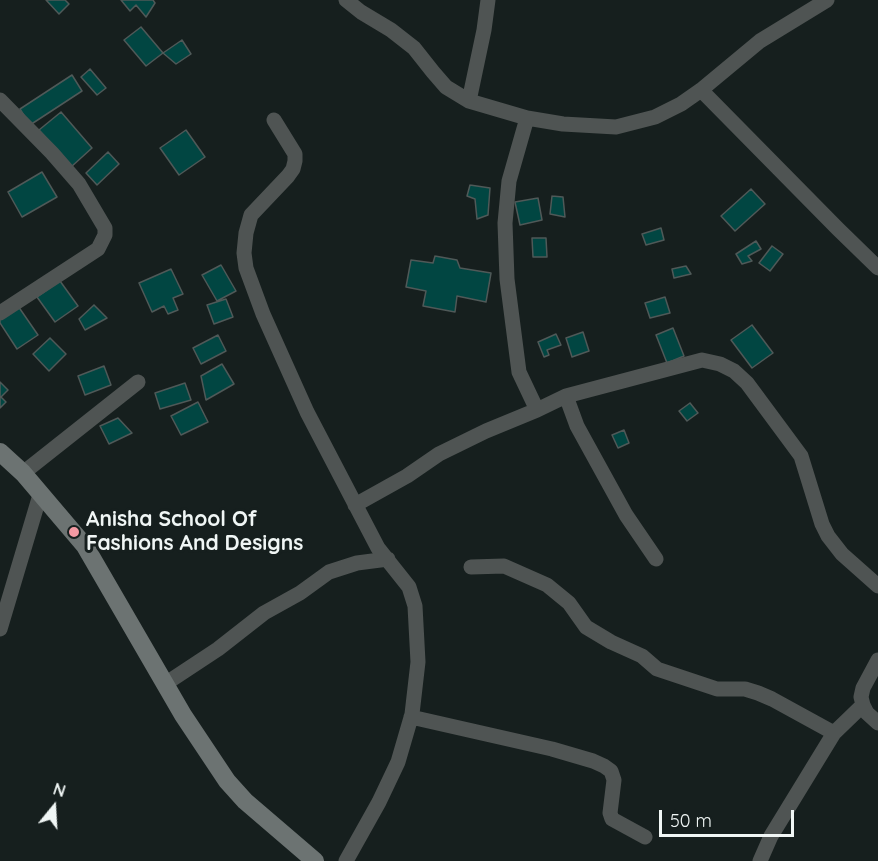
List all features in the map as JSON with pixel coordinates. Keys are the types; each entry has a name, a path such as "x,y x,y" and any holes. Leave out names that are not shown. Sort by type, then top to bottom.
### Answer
{"street":[{"path":"346,0 414,48 446,87 469,101 526,118 563,124 616,127 655,117 681,104 760,41 827,0"},
{"path":"469,101 488,0"},
{"path":"701,90 878,268"},
{"path":"0,100 79,184 105,228 105,235 98,249 0,313"},
{"path":"526,118 509,181 505,224 507,279 519,372 537,410"},
{"path":"274,120 295,154 295,161 288,176 251,215 244,253 246,268 263,314 307,412 378,548 409,587 415,606 418,662 411,717 398,762 346,861"},
{"path":"355,504 407,476 439,454 566,396 702,360 720,364 734,371 747,383 801,456 822,524 828,536 842,554 878,586"},
{"path":"23,473 138,382"},
{"path":"566,396 577,426 620,505 656,559"},
{"path":"0,452 23,473 85,546 183,716 227,781 246,801 315,861"},
{"path":"0,629 40,495"},
{"path":"165,684 218,649 264,614 300,593 329,572 357,563 388,560"},
{"path":"471,567 504,566 547,585 569,603 586,627 611,642 642,656 657,669 717,689 745,689 758,693 834,733"},
{"path":"878,660 863,688 861,697 867,713 878,723"},
{"path":"760,861 771,836 834,733 863,705"},
{"path":"411,717 552,749 604,766 611,771 615,780 610,813 612,819 645,837"}],"building":[{"path":"46,0 65,0 69,4 59,14"},
{"path":"121,0 153,0 155,3 146,17 136,5 130,11"},
{"path":"141,27 163,53 146,66 124,40"},
{"path":"182,40 191,54 176,64 163,53"},
{"path":"90,69 106,88 97,95 81,77"},
{"path":"72,75 82,91 30,125 20,109"},
{"path":"61,112 92,148 71,167 39,130"},
{"path":"186,130 205,157 179,175 160,148"},
{"path":"108,152 119,164 97,185 86,173"},
{"path":"42,172 57,197 22,217 8,192"},
{"path":"470,185 490,188 488,215 477,219 475,199 467,196"},
{"path":"751,189 765,204 735,231 721,216"},
{"path":"552,196 563,197 565,217 550,214"},
{"path":"538,198 542,220 520,225 515,202"},
{"path":"661,228 664,240 646,245 642,234"},
{"path":"532,238 546,238 547,257 533,257"},
{"path":"756,241 761,249 748,256 752,261 742,264 736,254"},
{"path":"772,246 783,254 770,271 759,263"},
{"path":"435,256 457,260 460,268 491,273 486,302 457,296 455,312 423,306 426,291 406,287 411,260 433,263"},
{"path":"221,265 236,291 217,301 202,275"},
{"path":"686,266 691,274 674,278 672,269"},
{"path":"171,269 183,294 173,298 178,310 168,314 164,306 152,312 139,283"},
{"path":"60,281 78,306 55,322 37,297"},
{"path":"665,297 670,313 650,318 645,303"},
{"path":"226,299 233,317 214,324 207,305"},
{"path":"94,305 107,318 85,330 79,319"},
{"path":"18,306 38,335 17,349 0,323 0,318"},
{"path":"752,325 773,353 752,368 731,340"},
{"path":"673,328 684,356 667,363 656,335"},
{"path":"583,332 589,351 572,357 566,338"},
{"path":"556,334 561,345 547,350 549,355 544,357 538,342"},
{"path":"218,335 226,351 201,364 193,348"},
{"path":"50,338 66,354 49,371 33,354"},
{"path":"222,364 234,384 206,400 201,376"},
{"path":"104,366 111,385 85,395 78,376"},
{"path":"0,382 8,390 1,397 6,402 0,408"},
{"path":"185,383 191,400 160,409 155,393"},
{"path":"198,402 208,422 181,435 171,416"},
{"path":"690,403 698,413 687,421 679,411"},
{"path":"118,418 132,433 109,444 100,426"},
{"path":"624,430 629,443 618,448 612,435"}],"place":[{"name":"Anisha School Of Fashions And Designs","path":"74,532"}]}
